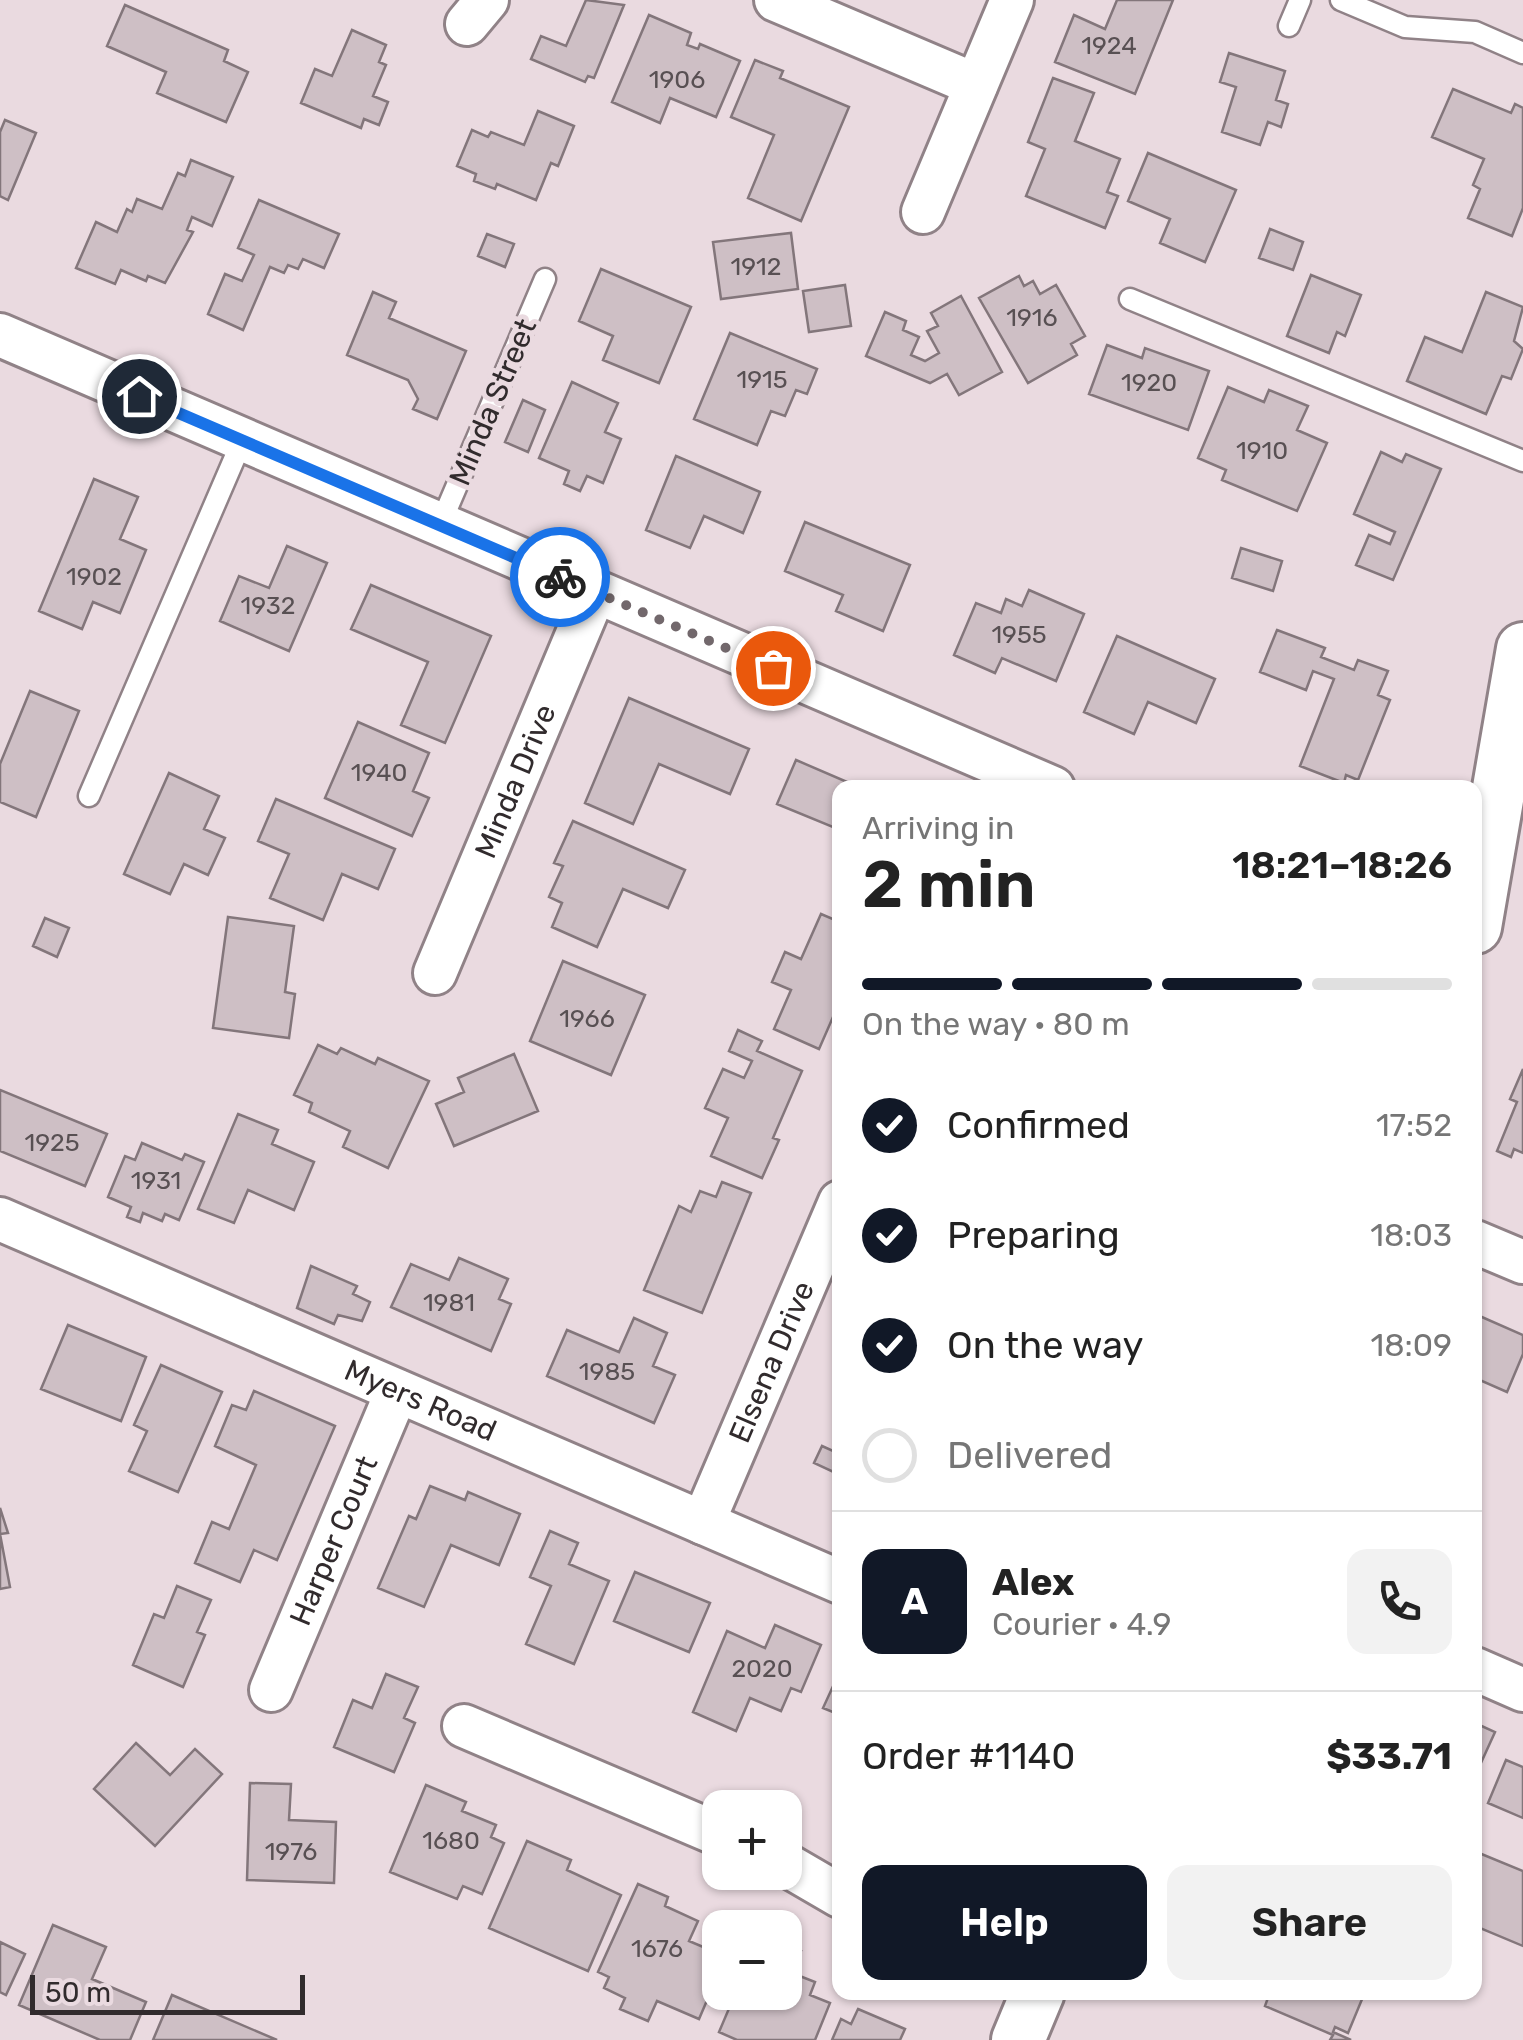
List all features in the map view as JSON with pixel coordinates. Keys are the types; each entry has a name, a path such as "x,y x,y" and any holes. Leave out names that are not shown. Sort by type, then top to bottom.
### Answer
{"street":[{"path":"776,0 976,85"},
{"path":"923,212 1012,0"},
{"path":"0,335 1024,780"},
{"name":"Minda Drive","path":"435,973 595,592"},
{"path":"1482,886 1523,649"},
{"name":"Myers Road","path":"0,1220 832,1579"},
{"name":"Elsena Drive","path":"703,1523 832,1221"},
{"path":"1482,1245 1523,1262"},
{"name":"Harper Court","path":"270,1690 396,1391"},
{"path":"1482,1672 1523,1690"},
{"path":"464,1726 702,1827"},
{"path":"802,1874 832,1891"}],"lane":[{"path":"1289,26 1300,0"},
{"path":"1341,0 1405,26 1468,31 1523,53"},
{"name":"Minda Street","path":"440,525 545,279"},
{"path":"1130,299 1523,461"},
{"path":"89,796 242,441"}],"building":[{"path":"586,0 624,5 594,78 588,76 585,82 531,59 541,36 566,46"},
{"path":"1117,0 1173,0 1135,94 1055,62 1074,15 1105,29"},
{"path":"125,5 228,50 224,61 248,72 226,122 157,93 166,72 107,46"},
{"path":"649,15 691,33 687,45 698,49 700,44 740,61 716,117 670,98 660,123 612,102"},
{"path":"352,30 386,45 379,62 386,65 373,96 388,102 379,125 364,119 361,128 301,103 315,69 332,76"},
{"path":"1229,53 1285,71 1276,100 1288,104 1281,127 1268,122 1260,145 1222,132 1236,87 1220,82"},
{"path":"755,60 783,71 780,78 849,107 801,221 748,198 774,135 731,117"},
{"path":"1053,78 1094,93 1075,141 1120,159 1107,192 1118,196 1105,228 1026,196 1045,149 1028,142"},
{"path":"1453,89 1511,113 1515,104 1523,108 1523,208 1512,236 1468,218 1480,189 1473,185 1484,159 1432,137"},
{"path":"538,111 574,126 558,166 551,163 536,200 497,184 495,189 474,181 476,174 457,166 472,130 488,137 491,132 524,145"},
{"path":"5,120 36,133 8,200 0,196 0,132"},
{"path":"1148,153 1236,190 1205,262 1160,243 1170,219 1128,201"},
{"path":"191,160 233,177 212,226 192,217 187,230 193,232 165,283 148,276 146,281 121,270 115,284 76,268 96,222 117,232 127,209 132,212 137,199 162,209 178,173 185,176"},
{"path":"259,200 339,234 324,268 303,259 298,269 288,265 284,273 270,267 243,330 208,314 225,274 242,281 254,255 238,248"},
{"path":"1270,229 1303,242 1293,270 1259,258"},
{"path":"791,233 798,289 721,299 713,242"},
{"path":"487,234 514,244 505,267 478,256"},
{"path":"601,269 691,307 659,383 603,360 613,336 579,321"},
{"path":"1311,275 1361,295 1345,336 1337,332 1329,353 1287,336"},
{"path":"1019,276 1024,286 1033,281 1040,294 1056,285 1085,336 1071,344 1077,355 1028,383 979,298"},
{"path":"845,285 851,326 809,332 803,291"},
{"path":"373,292 396,302 389,318 466,351 437,419 413,409 418,399 408,380 347,355"},
{"path":"1486,292 1523,307 1514,341 1523,349 1511,379 1502,376 1486,414 1407,381 1425,337 1462,352"},
{"path":"961,296 1002,372 959,395 947,374 930,383 866,356 885,312 906,321 903,330 919,337 911,355 925,361 939,353 927,331 938,326 931,313"},
{"path":"730,333 817,369 807,394 796,390 785,416 771,411 757,445 694,419"},
{"path":"1107,345 1142,358 1145,348 1209,371 1188,430 1089,394"},
{"path":"572,382 618,403 605,432 621,439 603,483 587,476 580,491 564,484 569,471 539,458"},
{"path":"1228,387 1264,402 1269,390 1308,406 1297,430 1327,443 1297,511 1222,480 1226,470 1198,458"},
{"path":"523,400 545,410 528,452 505,442"},
{"path":"1381,452 1402,462 1406,454 1441,469 1393,580 1356,565 1369,535 1390,544 1395,532 1354,514"},
{"path":"676,456 760,492 743,533 704,516 690,548 646,530"},
{"path":"94,479 138,497 120,539 146,550 120,613 93,602 82,629 39,611"},
{"path":"805,522 910,565 883,631 836,611 843,595 785,571"},
{"path":"287,546 327,563 289,651 220,621 239,576 269,588"},
{"path":"1241,548 1282,561 1273,591 1232,578"},
{"path":"371,585 491,636 445,743 401,725 428,662 351,629"},
{"path":"1029,590 1084,614 1056,681 1002,658 995,673 954,655 976,603 1001,613 1006,599 1022,606"},
{"path":"1277,630 1325,648 1321,657 1354,670 1358,660 1388,671 1378,695 1390,700 1358,780 1346,775 1345,780 1336,780 1300,766 1334,679 1313,671 1306,690 1260,672"},
{"path":"1117,636 1215,679 1196,723 1148,702 1134,734 1084,712"},
{"path":"30,691 79,711 36,817 0,802 0,764"},
{"path":"629,698 749,749 730,794 659,764 633,824 585,803"},
{"path":"358,722 429,753 413,791 429,798 412,836 325,798"},
{"path":"796,760 842,780 832,780 832,827 777,804"},
{"path":"169,773 219,796 204,829 225,838 208,875 184,864 170,894 124,874"},
{"path":"276,799 395,849 378,889 342,874 323,920 270,898 289,854 258,841"},
{"path":"573,821 685,870 668,908 623,889 597,947 552,927 562,903 549,897 563,866 554,863"},
{"path":"821,914 832,919 832,1019 819,1049 774,1029 791,990 772,982 785,952 801,959"},
{"path":"228,917 294,926 285,992 295,994 289,1038 213,1028"},
{"path":"45,918 69,928 57,957 33,946"},
{"path":"563,961 645,995 611,1075 530,1041"},
{"path":"738,1030 762,1041 757,1051 802,1071 773,1138 779,1140 762,1178 711,1156 728,1118 705,1108 723,1069 744,1078 752,1061 729,1051"},
{"path":"318,1045 337,1054 341,1048 375,1064 378,1058 429,1081 388,1168 343,1147 350,1131 309,1112 312,1103 294,1095"},
{"path":"514,1054 538,1111 454,1146 436,1104 464,1092 458,1078"},
{"path":"1523,1069 1523,1153 1514,1149 1511,1157 1497,1151 1517,1102 1510,1099"},
{"path":"0,1090 107,1134 85,1186 0,1151"},
{"path":"238,1114 278,1130 272,1144 314,1162 294,1210 248,1190 234,1223 198,1209"},
{"path":"142,1143 182,1160 185,1154 204,1162 179,1220 165,1214 162,1221 143,1213 140,1222 127,1217 131,1207 108,1197 125,1156 135,1160"},
{"path":"722,1182 751,1193 702,1313 644,1290 679,1206 691,1212 700,1191 716,1197"},
{"path":"459,1258 508,1279 499,1299 511,1304 491,1351 391,1307 411,1264 449,1280"},
{"path":"311,1266 357,1286 353,1294 370,1302 362,1321 338,1315 334,1324 297,1308"},
{"path":"1482,1317 1523,1335 1523,1354 1507,1392 1482,1381"},
{"path":"634,1318 667,1333 653,1366 675,1375 654,1423 547,1376 567,1330 619,1352"},
{"path":"68,1325 146,1357 121,1421 41,1389"},
{"path":"161,1365 222,1392 178,1492 129,1471 147,1431 134,1425"},
{"path":"254,1391 335,1426 277,1560 254,1550 240,1582 195,1563 212,1522 229,1529 256,1465 215,1446 232,1405 246,1410"},
{"path":"822,1446 832,1450 832,1471 814,1463"},
{"path":"430,1486 465,1500 468,1492 520,1514 499,1565 451,1545 424,1607 378,1588 409,1516 416,1519"},
{"path":"0,1508 8,1533 0,1534"},
{"path":"550,1531 578,1543 569,1564 609,1581 574,1664 526,1644 551,1586 530,1577"},
{"path":"0,1534 10,1587 0,1589"},
{"path":"635,1572 710,1603 689,1652 614,1621"},
{"path":"177,1586 211,1600 197,1632 205,1635 183,1687 133,1665 154,1614 164,1618"},
{"path":"775,1625 821,1645 801,1692 791,1688 781,1711 750,1698 736,1731 693,1712 727,1631 765,1648"},
{"path":"386,1674 418,1687 404,1718 415,1723 394,1772 334,1747 353,1700 372,1708"},
{"path":"832,1688 832,1712 823,1708"},
{"path":"1482,1726 1495,1732 1482,1761"},
{"path":"136,1743 170,1775 195,1749 222,1774 155,1846 94,1789"},
{"path":"1506,1760 1523,1767 1523,1818 1488,1803"},
{"path":"250,1783 291,1784 289,1820 336,1822 334,1883 247,1880"},
{"path":"426,1785 466,1802 462,1811 496,1825 491,1837 504,1843 482,1894 463,1886 457,1899 390,1872"},
{"path":"527,1841 571,1860 567,1870 621,1895 588,1971 489,1928"},
{"path":"1482,1854 1523,1871 1523,1946 1482,1929"},
{"path":"638,1884 668,1897 665,1906 698,1921 689,1941 702,1946 703,2010 699,2019 657,2001 648,2021 620,2009 625,1998 604,1988 609,1977 598,1972"},
{"path":"53,1925 106,1947 92,1979 146,2002 130,2040 100,2040 19,2005"},
{"path":"0,1942 25,1954 6,1995 0,1992"},
{"path":"802,1977 815,1982 810,1995 830,2003 815,2040 737,2040 719,2032 728,2010 802,2010"},
{"path":"172,1995 277,2040 153,2040"},
{"path":"1267,2000 1362,2000 1348,2033 1335,2027 1333,2032 1351,2040 1330,2040 1333,2035 1265,2006"},
{"path":"858,2009 905,2029 900,2040 832,2040 841,2019 851,2024"}],"way so far":[{"path":"560,577 773,668"}],"route":[{"path":"139,396 560,577"}]}
